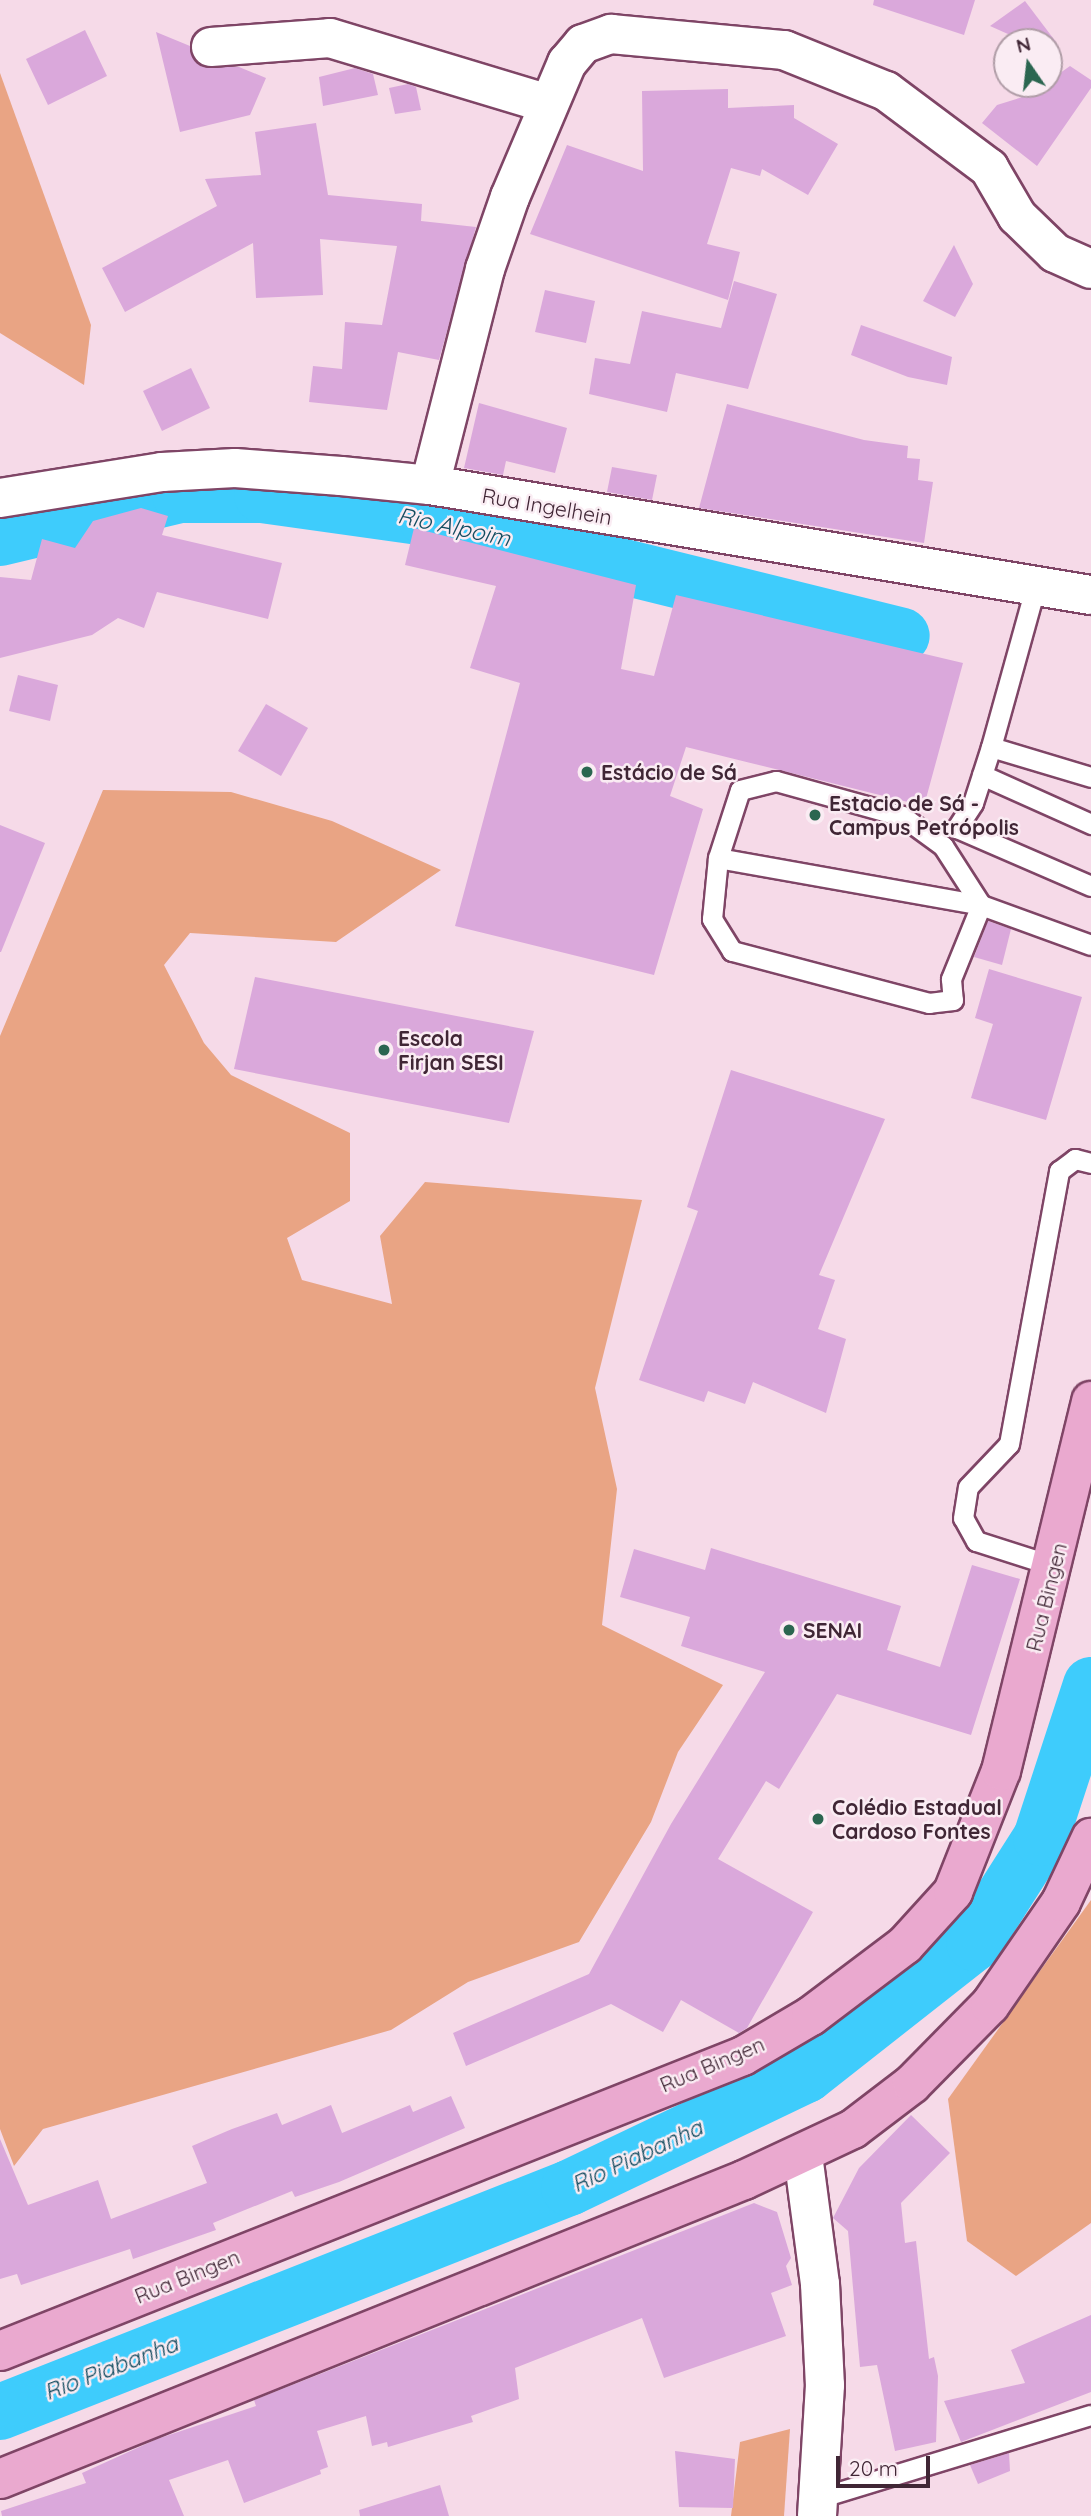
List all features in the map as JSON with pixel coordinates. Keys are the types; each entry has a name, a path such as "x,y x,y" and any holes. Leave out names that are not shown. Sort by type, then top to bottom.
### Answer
{"main road":[{"name":"Rua Bingen","path":"0,2351 743,2056 866,1975 905,1945 953,1892 1001,1771 1054,1566 1091,1401"},
{"path":"0,2479 803,2155 853,2129 912,2084 990,2005 1061,1902 1091,1838"}],"street":[{"path":"430,485 485,269 548,104 583,44 611,34 785,50 886,91 955,139 989,168 1017,216 1055,253 1091,269"},
{"path":"211,47 330,38 548,104"},
{"name":"Rua Ingelhein","path":"0,498 162,472 235,468 430,485 1091,594"},
{"path":"803,2155 822,2322 818,2507"}],"lane":[{"path":"943,846 957,828 982,775 1036,585"},
{"path":"990,747 1091,777"},
{"path":"982,775 1091,824"},
{"path":"776,781 902,816 943,846 981,905 951,979 953,1000 929,1003 732,951 712,919 718,858 740,790 776,781"},
{"path":"957,828 1091,886"},
{"path":"718,858 981,905 1091,944"},
{"path":"1054,1566 976,1541 963,1518 968,1487 1009,1444 1059,1171 1075,1159 1091,1163"},
{"path":"818,2507 1091,2414"}],"shaded area":[{"path":"0,73 91,325 84,385 0,333"},
{"path":"103,790 231,792 332,821 441,870 336,942 190,933 164,965 204,1043 231,1075 350,1133 350,1201 287,1238 302,1280 392,1304 380,1236 425,1182 642,1200 595,1388 617,1489 602,1625 723,1685 678,1752 651,1822 579,1942 468,1982 391,2030 43,2129 14,2166 0,2129 0,1036"},
{"path":"1091,1900 1091,2223 1016,2276 967,2241 948,2099"},
{"path":"790,2429 784,2516 731,2516 740,2442"}],"building":[{"path":"874,0 975,0 964,35 873,5"},
{"path":"1025,1 1045,28 994,28 990,26"},
{"path":"85,30 107,76 48,105 26,59"},
{"path":"156,32 190,46 202,67 239,67 266,78 250,115 180,132"},
{"path":"1070,66 1091,80 1091,88 1037,166 982,123 997,105 1019,98 1063,98 1063,71"},
{"path":"355,68 373,74 378,95 323,106 319,77"},
{"path":"408,84 416,87 421,110 395,114 389,88"},
{"path":"728,89 728,108 794,105 794,118 838,144 808,195 762,169 760,176 731,168 707,244 740,252 728,300 530,234 567,145 643,171 642,91"},
{"path":"316,123 328,195 422,204 421,221 476,227 439,360 398,352 387,410 309,402 313,366 342,369 345,322 382,325 397,246 320,239 323,295 256,298 253,243 125,312 102,268 217,206 205,179 261,175 255,132"},
{"path":"954,245 973,284 955,317 923,301"},
{"path":"734,281 777,294 748,389 676,373 667,412 589,394 595,358 630,364 642,311 721,328"},
{"path":"545,290 595,301 586,343 535,332"},
{"path":"861,325 952,357 947,385 908,377 851,355"},
{"path":"191,368 210,408 162,431 143,391"},
{"path":"479,403 567,428 555,473 506,461 503,475 464,468"},
{"path":"727,404 864,440 908,446 907,458 920,459 918,480 933,482 924,543 699,508"},
{"path":"612,467 657,475 652,500 607,492"},
{"path":"141,508 168,516 162,535 282,563 268,619 157,592 144,628 118,618 92,635 0,658 0,577 31,580 42,539 75,548 93,521"},
{"name":"Estácio de Sá","path":"414,528 636,585 621,669 654,676 676,595 963,663 924,806 686,747 670,796 703,809 654,975 455,926 520,683 470,668 496,586 405,565"},
{"path":"18,675 58,685 50,721 9,711"},
{"path":"266,704 308,728 281,776 238,751"},
{"path":"0,825 45,843 1,952 0,952"},
{"path":"988,921 1011,929 1002,965 974,957"},
{"path":"989,969 1082,997 1046,1120 971,1098 993,1024 975,1018"},
{"name":"Escola Firjan SESI","path":"255,977 534,1031 509,1123 234,1069"},
{"path":"731,1070 885,1119 819,1275 835,1280 818,1329 846,1339 826,1413 753,1382 745,1404 708,1391 704,1402 639,1380 698,1211 687,1207"},
{"path":"711,1548 901,1606 887,1650 940,1667 972,1565 1020,1579 971,1735 837,1694 779,1789 766,1781 718,1859 813,1912 747,2028 739,2033 681,2000 663,2032 611,2004 466,2066 453,2033 589,1974 671,1824 765,1672 681,1646 690,1617 620,1597 634,1549 705,1570"},
{"path":"451,2096 465,2128 339,2182 295,2197 292,2191 213,2223 216,2230 133,2259 130,2249 21,2285 17,2274 0,2279 0,2139 28,2205 98,2180 111,2219 207,2183 192,2146 232,2129 277,2113 282,2125 331,2105 342,2133 410,2105 413,2112"},
{"path":"911,2115 950,2153 901,2203 905,2243 916,2241 929,2359 934,2357 938,2376 936,2442 895,2451 877,2365 860,2367 848,2231 833,2218 859,2168"},
{"path":"754,2203 777,2212 791,2258 786,2266 792,2285 771,2293 786,2336 664,2378 642,2318 515,2368 519,2399 471,2416 473,2422 388,2447 387,2442 372,2446 366,2416 317,2431 328,2467 320,2470 321,2474 244,2503 228,2460 169,2480 184,2516 2,2516 1,2511 86,2483 82,2473 157,2439 256,2406 254,2400"},
{"path":"1091,2315 1091,2392 961,2442 944,2401 1025,2383 1011,2350"},
{"path":"675,2451 735,2459 733,2508 679,2507"},
{"path":"1009,2453 1010,2471 978,2484 970,2465"},
{"path":"440,2485 449,2516 360,2516 359,2510"}],"waterway":[{"name":"Rio Alpoim","path":"0,538 180,495 262,495 426,518 902,636"},
{"name":"Rio Piabanha","path":"0,2412 569,2188 806,2075 974,1943 1041,1838 1091,1685"}],"place":[{"name":"Estácio de Sá","path":"587,772"},
{"name":"Estacio de Sá - Campus Petrópolis","path":"815,815"},
{"name":"Escola Firjan SESI","path":"384,1050"},
{"name":"SENAI","path":"789,1630"},
{"name":"Colédio Estadual Cardoso Fontes","path":"818,1819"}]}
